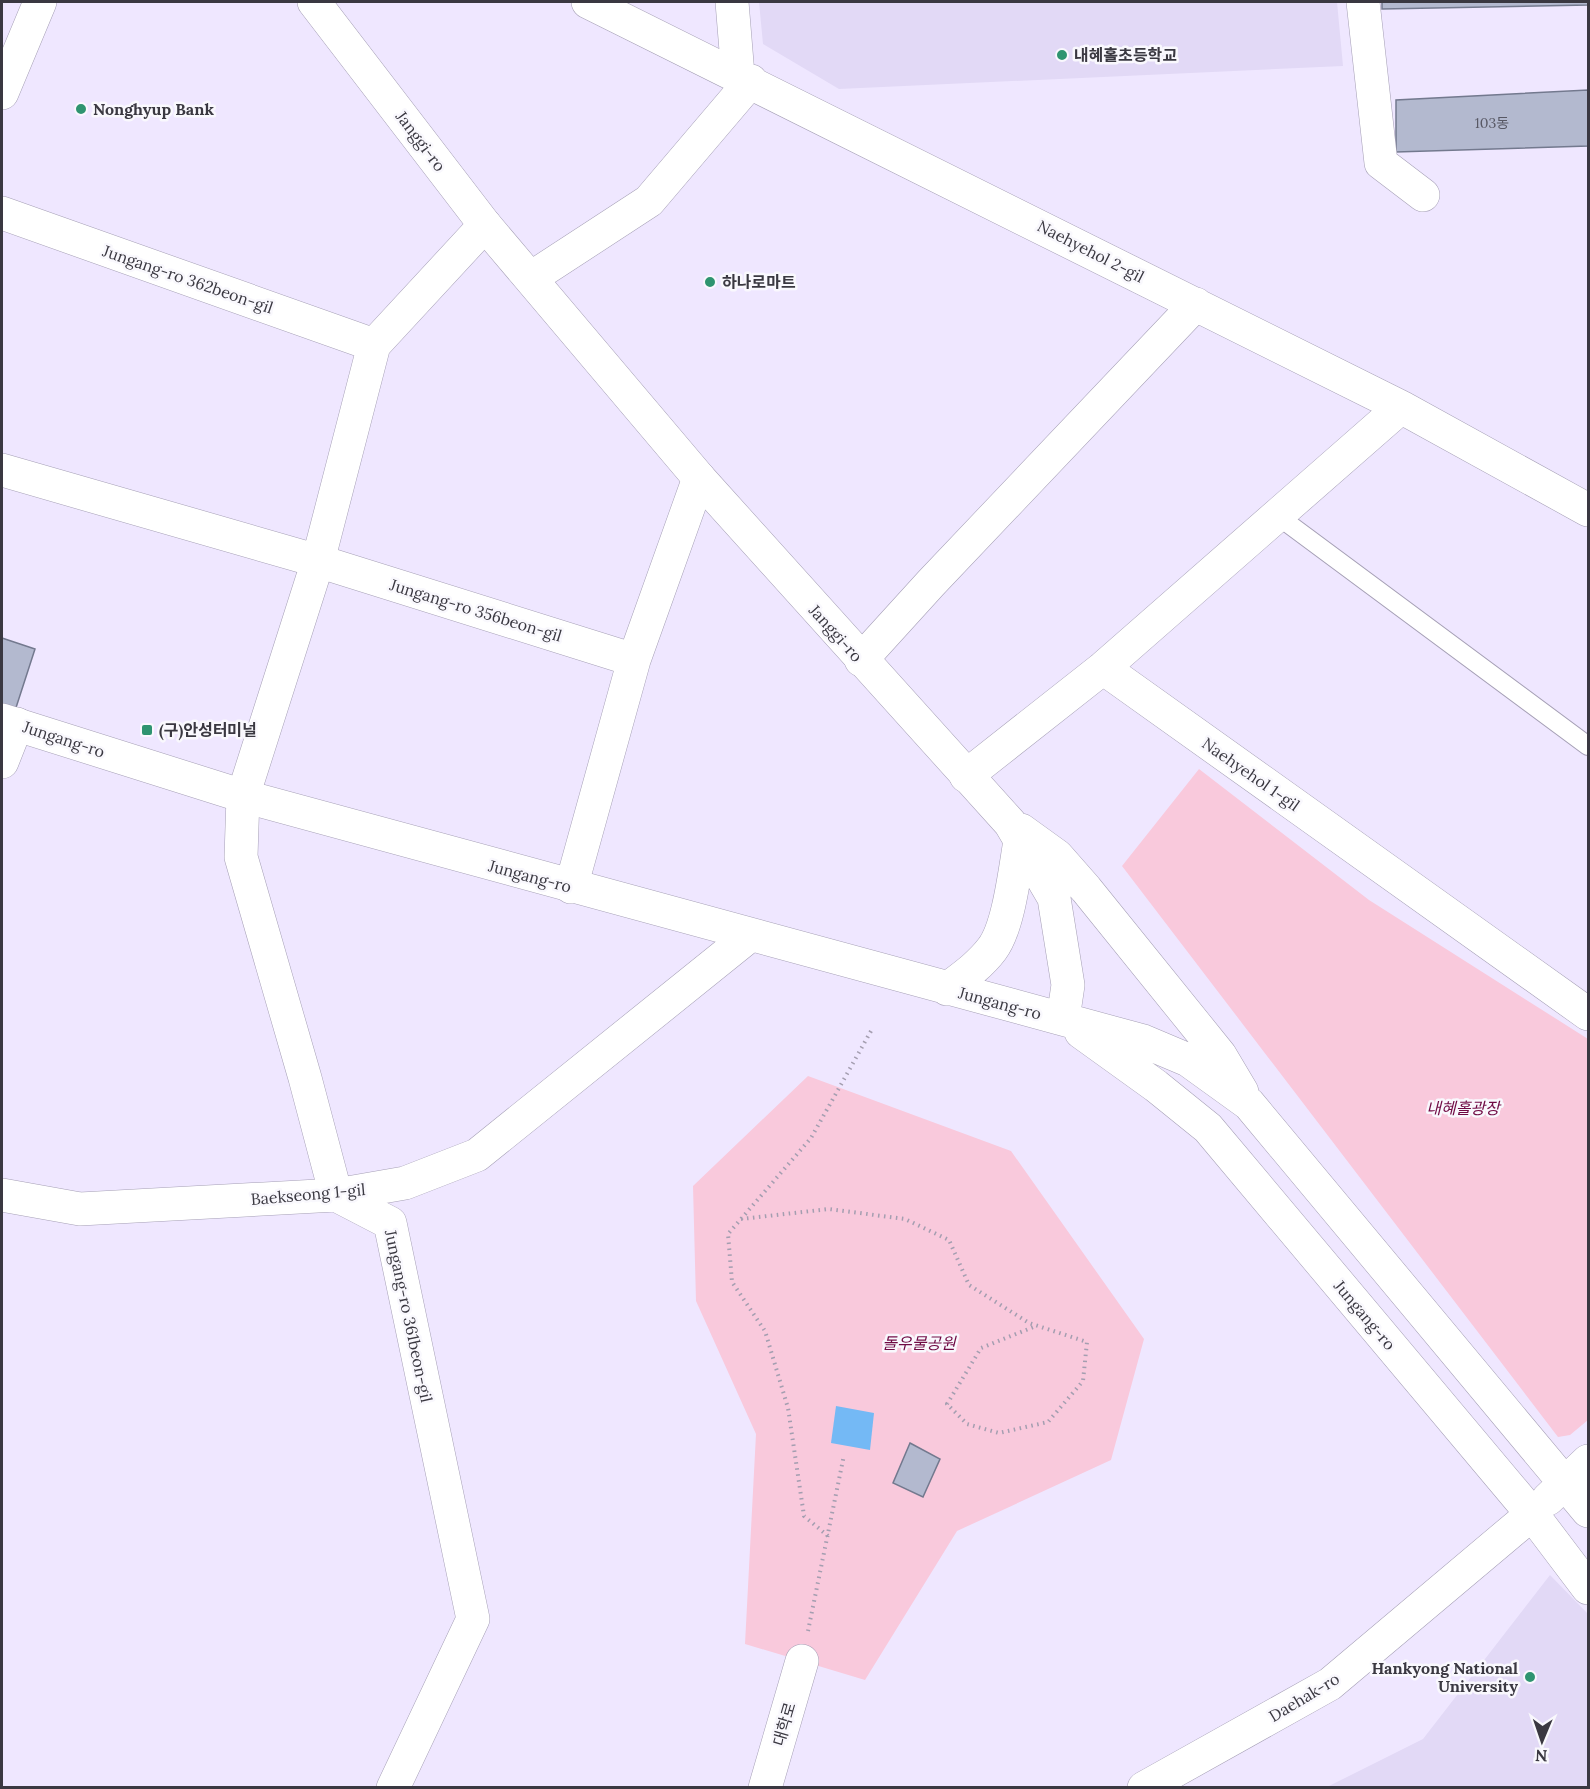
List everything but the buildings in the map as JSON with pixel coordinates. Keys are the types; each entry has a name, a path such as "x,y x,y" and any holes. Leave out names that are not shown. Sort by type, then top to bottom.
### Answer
{"street":[{"name":"Janggi-ro","path":"314,2 485,225 699,478 1015,832 1054,898 1068,985 1063,1019"},
{"name":"Naehyehol 2-gil","path":"588,2 1401,407 1588,510"},
{"path":"531,278 649,201 744,78 732,2"},
{"path":"1363,2 1381,163 1423,195"},
{"path":"2,93 33,3"},
{"name":"Jungang-ro 362beon-gil","path":"2,213 374,345"},
{"path":"336,1195 306,1078 240,857 243,796 318,561 374,345 485,225"},
{"path":"861,660 1196,304"},
{"path":"966,776 1103,668 1401,407"},
{"path":"2,470 318,561"},
{"path":"571,887 634,660 699,478"},
{"name":"Jungang-ro 356beon-gil","path":"318,561 634,660"},
{"name":"Naehyehol 1-gil","path":"1103,668 1588,1014"},
{"path":"2,762 9,722"},
{"name":"Jungang-ro","path":"9,722 243,796 749,936 1143,1041 1188,1060 1249,1104 1588,1511"},
{"path":"946,989 976,967 994,947 1008,906 1015,832 1057,856 1086,889 1220,1055 1249,1104"},
{"name":"Baekseong 1-gil","path":"2,1195 80,1209 336,1195 405,1183 477,1155 749,936"},
{"name":"Jungang-ro","path":"1063,1019 1156,1086 1208,1128 1532,1514 1588,1588"},
{"name":"Jungang-ro 361beon-gil","path":"336,1195 390,1223 473,1619 393,1788"},
{"name":"Daehak-ro","path":"1144,1788 1330,1684 1532,1514 1588,1461"},
{"name":"대학로","path":"765,1788 802,1661"}],"lane":[{"path":"1278,516 1588,746"}],"path":[{"path":"828,1536 804,1516 788,1407 765,1331 732,1282 728,1234 811,1138 871,1032"},
{"path":"741,1219 828,1209 905,1219 949,1240 969,1285 1036,1326 1088,1342 1083,1381 1048,1422 999,1433 967,1424 947,1404 981,1348 1036,1326"},
{"path":"802,1661 844,1455"}],"shaded area":[{"name":"내혜홀초등학교","path":"759,2 1337,2 1343,66 839,89 763,44"},
{"name":"Hankyong National University","path":"1550,1575 1588,1614 1588,1787 1327,1787 1423,1739"}],"green space":[{"name":"내혜홀광장","path":"1199,769 1369,900 1588,1039 1588,1420 1570,1435 1558,1437 1122,866"},
{"name":"돌우물공원","path":"808,1076 1011,1151 1144,1339 1111,1460 957,1531 865,1680 745,1644 756,1434 696,1301 693,1186"}],"water":[{"path":"836,1406 874,1413 870,1450 831,1443"}],"place":[{"name":"내혜홀초등학교","path":"1062,55"},
{"name":"Nonghyup Bank","path":"81,109"},
{"name":"하나로마트","path":"710,282"},
{"name":"(구)안성터미널","path":"147,730"},
{"name":"Hankyong National University","path":"1530,1677"}]}
